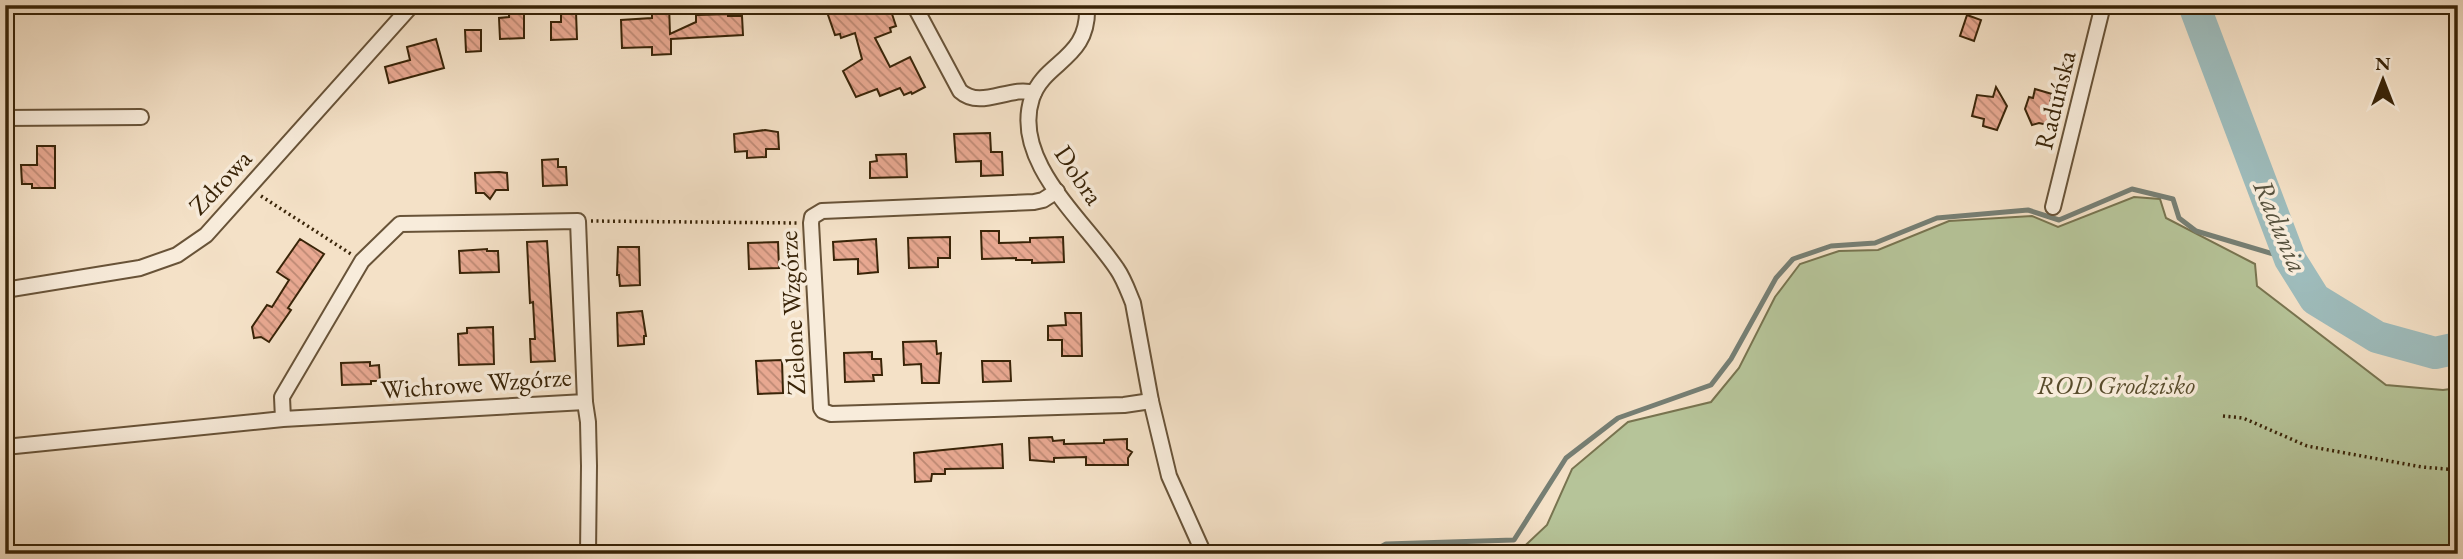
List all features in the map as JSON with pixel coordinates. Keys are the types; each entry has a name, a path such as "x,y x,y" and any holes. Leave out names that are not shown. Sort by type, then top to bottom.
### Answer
{"street":[{"name":"Zdrowa","path":"5,290 140,268 168,258 206,235 412,5"},
{"path":"914,5 960,91 965,95 980,98 1017,91 1034,93 1081,41 1086,26 1087,5"},
{"name":"Raduńska","path":"2053,207 2103,5"},
{"name":"Dobra","path":"1034,93 1028,120 1030,141 1037,160 1057,191 1116,268 1128,289 1168,476 1204,554"},
{"path":"5,118 141,117"},
{"name":"Zielone Wzgórze","path":"1057,191 1034,202 822,211 812,216 820,402 823,411 1124,405 1151,401"},
{"path":"283,419 282,397 362,261 400,224 578,221"},
{"name":"Wichrowe Wzgórze","path":"5,447 283,419 585,402 578,221"},
{"path":"585,402 589,455 588,554"}],"path":[{"path":"249,188 362,261"},
{"path":"578,221 811,223"},
{"path":"2222,416 2243,418 2307,446 2423,467 2458,470"}],"green space":[{"name":"ROD Grodzisko","path":"2134,197 2160,199 2166,218 2255,264 2257,286 2386,385 2443,390 2458,388 2458,554 1516,554 1547,525 1572,469 1628,422 1711,402 1739,368 1775,297 1800,264 1839,251 1878,250 1949,221 2032,216 2058,227"}],"building":[{"path":"669,5 670,34 696,22 696,15 728,14 742,16 743,35 671,39 671,54 652,55 652,47 622,48 621,20 652,18 652,6"},
{"path":"836,5 889,5 896,26 890,28 891,32 875,38 890,67 910,57 925,87 912,94 911,92 904,95 900,88 880,96 877,89 856,97 843,71 862,59 855,33 841,38 840,34 835,35 826,9"},
{"path":"561,12 576,12 577,39 551,40 551,22 561,22"},
{"path":"509,14 524,14 524,38 500,39 499,18 509,17"},
{"path":"1967,15 1981,20 1974,41 1960,36"},
{"path":"465,30 481,30 481,51 466,52"},
{"path":"436,39 444,68 389,83 385,67 410,60 407,47"},
{"path":"1996,87 2007,106 1997,130 1983,126 1984,119 1972,116 1977,95 1993,97"},
{"path":"2035,89 2052,94 2050,103 2054,104 2048,125 2032,125 2025,109 2029,97 2033,98"},
{"path":"765,130 778,132 779,149 766,149 766,157 747,158 747,151 735,152 734,134"},
{"path":"990,133 991,152 1002,152 1003,175 981,176 981,161 956,162 954,134"},
{"path":"37,146 55,146 55,188 32,188 32,184 22,184 21,165 37,165"},
{"path":"906,154 907,177 870,178 870,162 877,161 876,155"},
{"path":"558,159 558,167 566,167 567,185 543,186 542,160"},
{"path":"475,173 507,173 508,190 496,190 490,199 484,193 476,193"},
{"path":"981,231 999,231 999,243 1063,237 1064,262 1032,263 1032,260 1016,258 982,259"},
{"path":"950,237 950,258 938,258 938,267 909,268 908,238"},
{"path":"300,239 324,254 269,342 261,337 254,338 252,327 267,305 272,307 289,280 277,272"},
{"path":"876,239 878,272 858,274 858,259 834,260 833,242"},
{"path":"547,241 555,361 531,362 530,339 535,339 527,242"},
{"path":"778,242 779,268 749,269 748,243"},
{"path":"618,247 639,247 640,285 620,286 617,275"},
{"path":"459,251 498,251 499,272 460,273"},
{"path":"642,311 646,336 644,344 618,346 617,313"},
{"path":"1065,313 1081,313 1082,356 1062,356 1062,340 1048,340 1048,326 1066,325"},
{"path":"493,327 494,364 459,365 458,334 467,333 467,328"},
{"path":"936,341 937,354 941,353 939,383 922,383 921,364 904,365 903,342"},
{"path":"872,352 872,359 881,359 882,375 873,375 874,381 845,382 844,353"},
{"path":"782,360 783,393 758,394 756,361"},
{"path":"982,361 1010,361 1011,381 983,382"},
{"path":"370,362 370,366 379,365 380,381 342,385 341,363"},
{"path":"1052,437 1053,441 1064,440 1064,444 1104,443 1104,440 1127,439 1127,449 1132,452 1128,465 1086,465 1086,457 1054,458 1054,462 1030,460 1029,438"},
{"path":"1002,444 1003,468 945,469 945,474 932,474 931,481 915,482 914,453"}],"waterway":[{"name":"Radunia","path":"2194,5 2290,259 2315,299 2377,337 2435,353 2458,348"},
{"path":"1368,554 1386,544 1514,540 1566,458 1618,418 1711,385 1731,359 1776,278 1793,259 1831,246 1875,243 1937,218 2028,210 2059,220 2132,189 2173,199 2179,218 2196,231 2290,259"}]}
